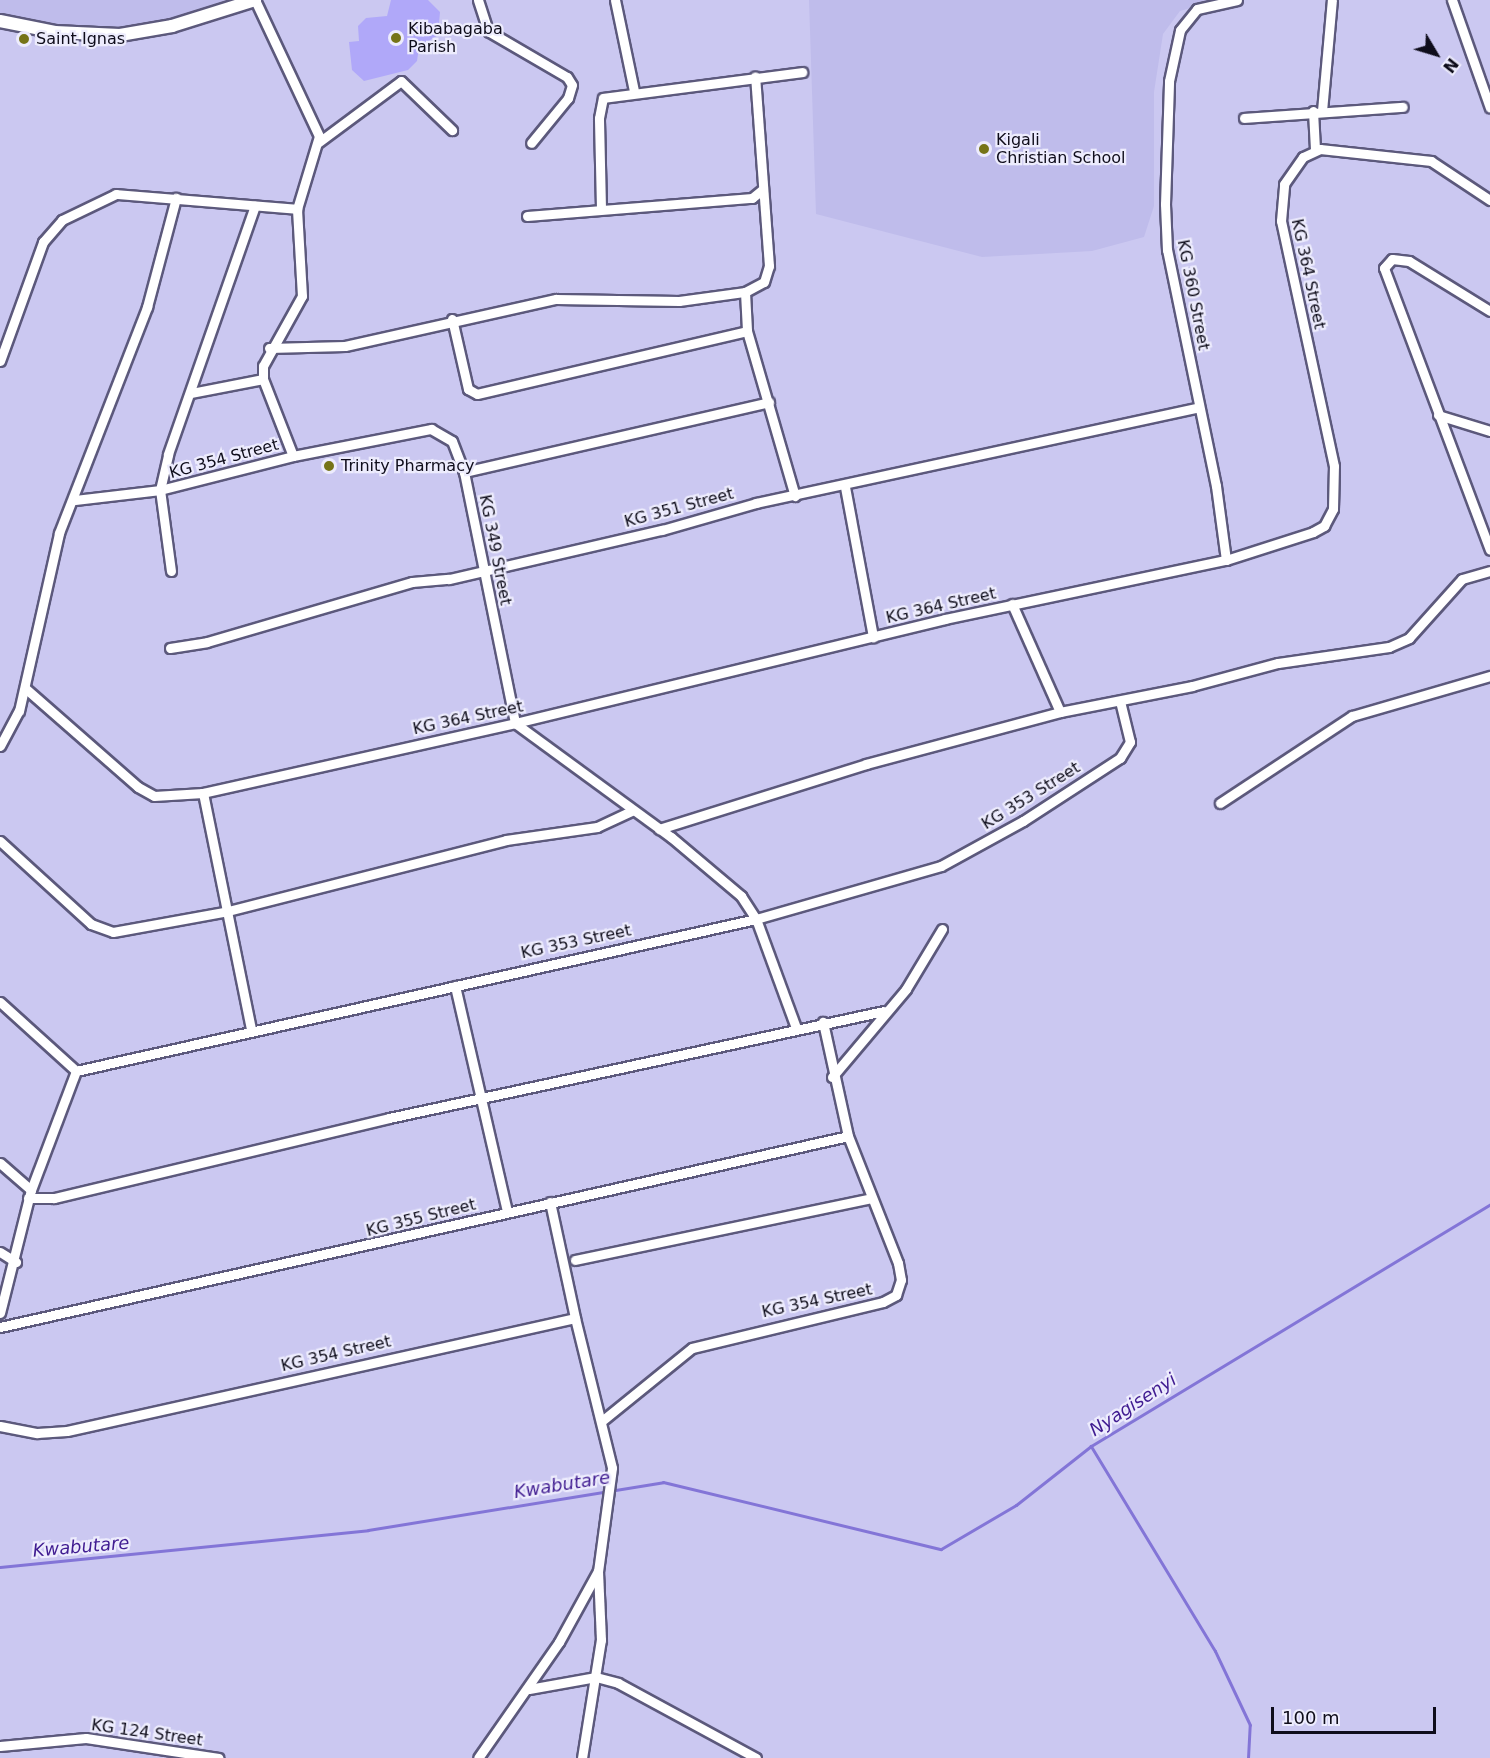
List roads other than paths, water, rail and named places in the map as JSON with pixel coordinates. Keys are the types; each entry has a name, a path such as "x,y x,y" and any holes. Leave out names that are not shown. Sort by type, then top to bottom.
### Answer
{"main road":[{"path":"0,21 73,34 120,35 172,26 255,0"}],"street":[{"path":"255,0 319,142"},
{"path":"478,0 488,31 567,77 572,85 568,98 531,143"},
{"path":"615,0 634,91"},
{"name":"KG 360 Street","path":"1226,560 1199,407 1167,250 1169,81 1175,44 1189,15 1237,0"},
{"path":"1332,0 1315,149 1431,161 1490,200"},
{"path":"1452,0 1489,103"},
{"path":"601,208 599,106 607,96 802,72"},
{"path":"269,348 345,346 452,320 556,299 680,301 745,292 764,282 769,266 755,77"},
{"path":"191,393 263,379 269,348 302,296 297,209 319,142 401,81 452,130"},
{"path":"1244,118 1318,111 1403,107"},
{"name":"KG 364 Street","path":"26,688 138,787 154,796 203,793 516,723 1012,604 1226,560 1312,532 1324,526 1333,509 1334,466 1281,221 1284,184 1303,157 1315,149"},
{"path":"527,216 601,208 753,198 762,190"},
{"path":"0,361 52,227 116,195 297,209"},
{"path":"0,746 26,688 50,563 147,307 176,198"},
{"path":"171,571 159,490 255,206"},
{"path":"1490,310 1409,261 1392,259 1385,265 1385,282 1490,550"},
{"path":"745,292 747,331 795,496"},
{"path":"452,320 468,389 477,394 747,331"},
{"name":"KG 354 Street","path":"75,500 159,490 293,456 263,379"},
{"path":"464,472 768,402"},
{"name":"KG 351 Street","path":"170,648 207,642 412,582 483,571 795,496 845,487 1199,407"},
{"path":"1438,415 1490,431"},
{"name":"KG 349 Street","path":"293,456 431,429 452,441 464,472 516,723"},
{"path":"845,487 873,637"},
{"path":"659,829 866,764 1060,712 1120,701 1278,663 1389,647 1409,638 1462,579 1490,571"},
{"path":"1012,604 1060,712"},
{"path":"1221,803 1352,716 1490,676"},
{"name":"KG 353 Street","path":"76,1071 251,1029 756,919 941,866 1023,821 1126,753 1130,742 1120,701"},
{"path":"516,723 659,829 741,896 756,919 796,1028"},
{"path":"203,793 251,1029"},
{"path":"0,841 103,931 228,911 461,850 597,826 633,810"},
{"path":"832,1077 884,1011 906,988 942,929"},
{"path":"454,986 483,1100 507,1212"},
{"path":"0,1002 76,1071 29,1194 16,1262 0,1313"},
{"path":"0,1163 29,1194 54,1198 389,1118 483,1100 823,1022 884,1011"},
{"name":"KG 354 Street","path":"603,1420 692,1348 883,1302 896,1295 901,1280 898,1263 848,1136 832,1077 823,1022"},
{"name":"KG 355 Street","path":"0,1327 89,1310 549,1202 848,1136"},
{"path":"575,1260 871,1198"},
{"path":"549,1202 575,1318 603,1420 612,1468 598,1571 603,1607 597,1677 582,1758"},
{"path":"0,1252 16,1262"},
{"name":"KG 354 Street","path":"0,1426 37,1433 67,1431 575,1318"},
{"path":"478,1758 497,1725 529,1689 598,1571"},
{"path":"529,1689 597,1677 637,1692 756,1758"},
{"name":"KG 124 Street","path":"0,1746 86,1738 218,1758"}],"waterway":[{"name":"Nyagisenyi","path":"1248,1758 1250,1725 1215,1651 1091,1446 1490,1204"},
{"name":"Kwabutare","path":"0,1567 368,1530 663,1482 941,1549 1016,1505 1091,1446"}],"place":[{"name":"Kibabagaba Parish","path":"396,38"},
{"name":"Saint Ignas","path":"24,39"},
{"name":"Kigali Christian School","path":"984,149"},
{"name":"Trinity Pharmacy","path":"329,466"}]}
